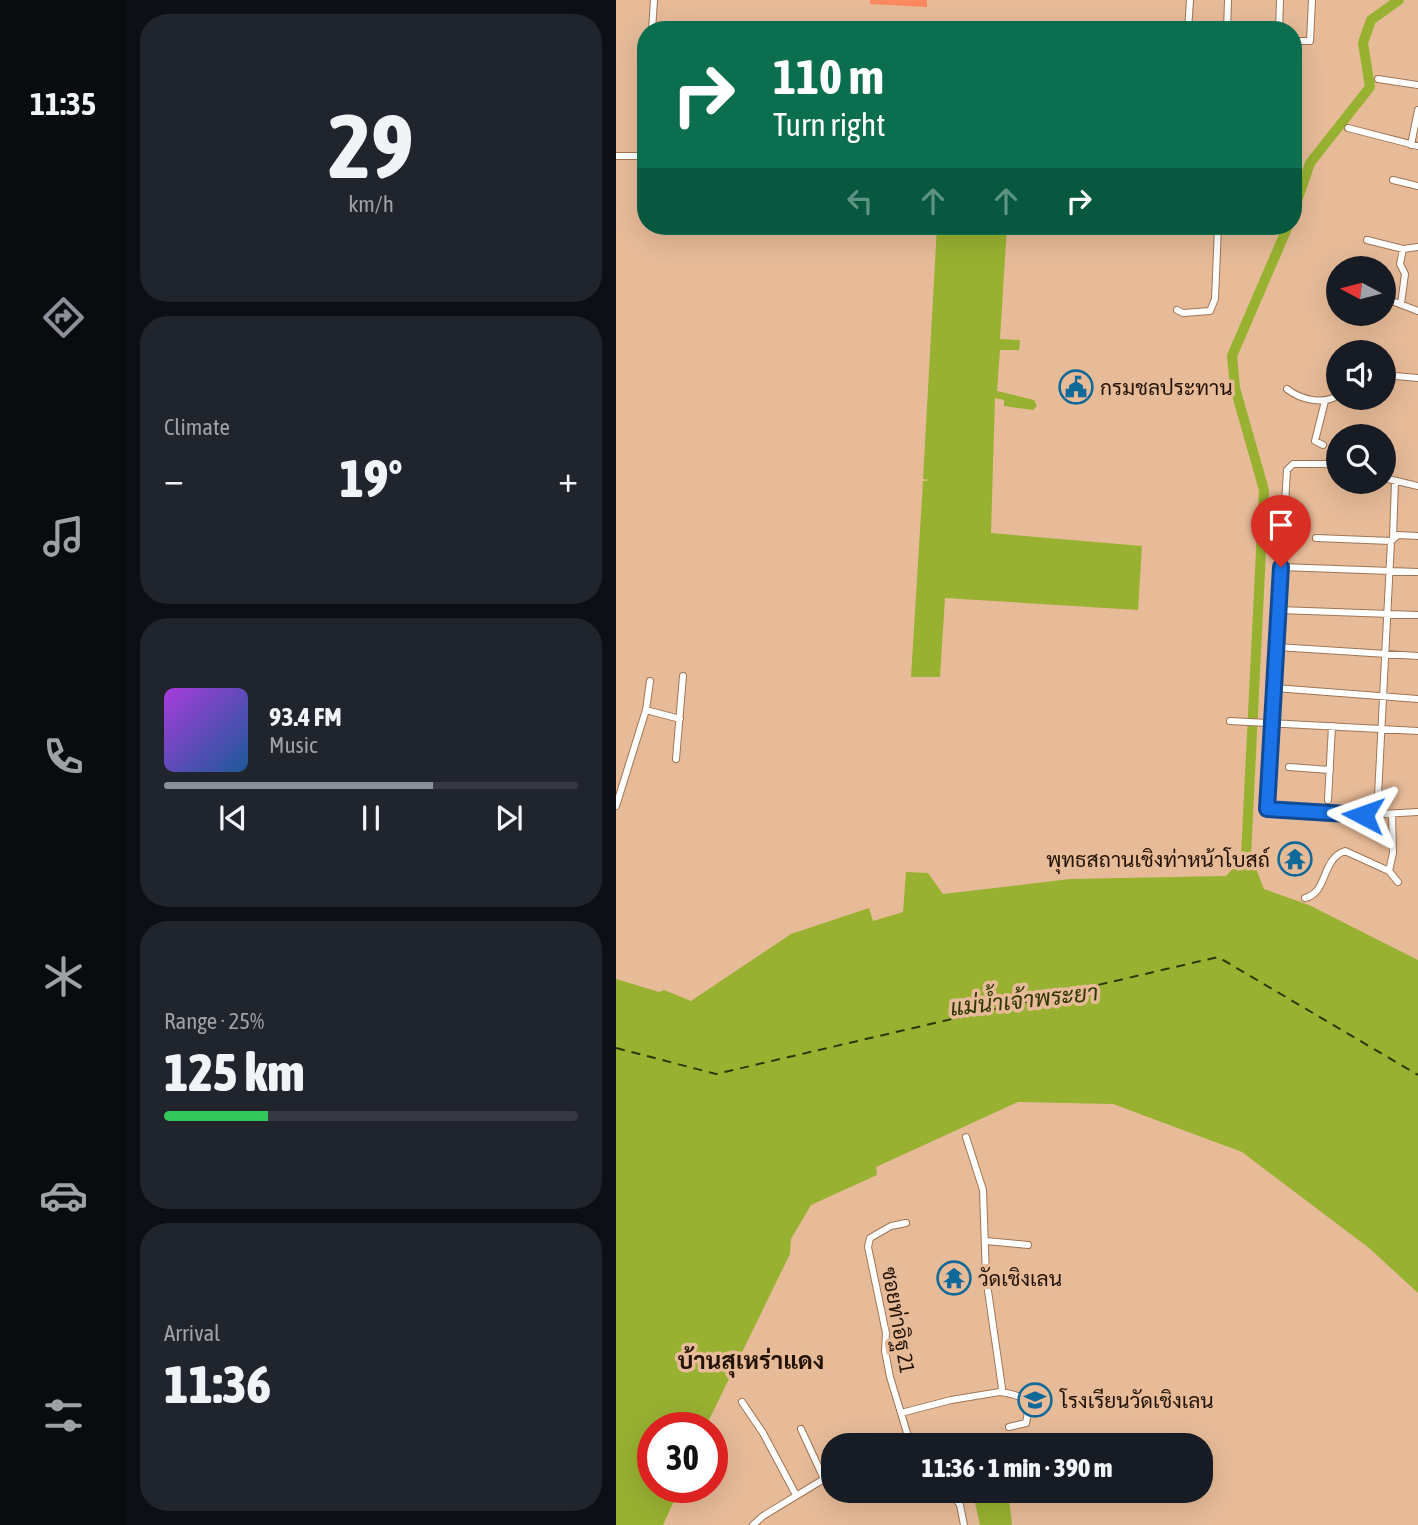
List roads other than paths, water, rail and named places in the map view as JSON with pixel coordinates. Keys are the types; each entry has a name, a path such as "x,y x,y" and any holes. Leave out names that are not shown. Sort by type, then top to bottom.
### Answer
{"street":[{"path":"653,21 654,0"},
{"path":"1189,21 1190,0"},
{"path":"1227,21 1228,0"},
{"path":"1279,21 1280,0"},
{"path":"1302,41 1310,41 1312,0"},
{"path":"1378,79 1418,85"},
{"path":"1348,128 1414,146 1418,110"},
{"path":"616,156 637,156"},
{"path":"1394,180 1418,186"},
{"path":"1177,310 1183,313 1210,311 1215,299 1218,235"},
{"path":"1367,240 1404,249 1418,247"},
{"path":"1401,304 1405,274 1400,264 1404,249"},
{"path":"1396,302 1418,311"},
{"path":"1396,376 1418,378"},
{"path":"1287,389 1297,397 1325,401 1315,441 1323,445"},
{"path":"1326,464 1293,464 1287,470 1267,809 1377,815 1418,812"},
{"path":"1396,481 1418,486"},
{"path":"1377,815 1394,494"},
{"path":"1316,538 1392,540 1398,535 1418,536"},
{"path":"1281,567 1418,572"},
{"path":"1279,610 1418,615"},
{"path":"1277,647 1418,656"},
{"path":"677,759 683,676"},
{"path":"616,806 646,710 650,681"},
{"path":"1275,688 1418,699"},
{"path":"646,710 680,719"},
{"path":"1230,721 1418,731"},
{"path":"1328,800 1332,726"},
{"path":"1289,767 1330,770"},
{"path":"616,778 624,780"},
{"path":"1389,871 1393,853 1392,814"},
{"path":"1305,898 1317,891 1332,859 1338,853 1351,852 1389,871 1398,882"},
{"path":"967,1137 983,1190 986,1277 1002,1382 1000,1392"},
{"name":"ซอยท่าอิฐ 21","path":"906,1223 891,1226 868,1242 886,1333 885,1356 907,1433"},
{"path":"986,1241 1028,1245"},
{"path":"901,1413 951,1400 1000,1392 1021,1395 1027,1414 1026,1423 1009,1427"},
{"path":"742,1402 763,1433 796,1495"},
{"path":"802,1429 821,1472"},
{"path":"753,1525 821,1481"},
{"path":"958,1503 964,1525"}],"water":[{"path":"937,235 1006,235 1000,339 1020,340 1019,350 1000,350 997,391 1034,400 1037,406 1033,410 1004,406 1004,400 995,398 991,533 1142,546 1138,610 945,598 940,677 911,677 923,481 930,480 923,479"},
{"name":"แม่น้ำเจ้าพระยา","path":"1241,860 1257,871 1264,889 1309,905 1418,960 1418,1293 1369,1248 1242,1152 1113,1104 1018,1102 876,1167 877,1175 811,1205 791,1239 790,1254 713,1412 637,1412 637,1503 673,1503 663,1525 616,1525 616,979 659,992 664,990 691,1001 791,934 869,908 873,921 903,912 906,872 928,873 943,894 1070,879 1226,876"},
{"path":"975,1503 1009,1503 1012,1525 980,1525"}],"waterway":[{"path":"1302,187 1310,163 1370,87 1363,43 1371,20 1399,0"},
{"path":"1245,876 1264,490 1235,388 1232,356 1284,235"}],"place":[{"name":"กรมชลประทาน","path":"1076,387"},
{"name":"พุทธสถานเชิงท่าหน้าโบสถ์","path":"1295,859"},
{"name":"วัดเชิงเลน","path":"954,1278"},
{"name":"โรงเรียนวัดเชิงเลน","path":"1035,1400"}],"district":[{"name":"บ้านสุเหร่าแดง","path":"751,1360"}]}
